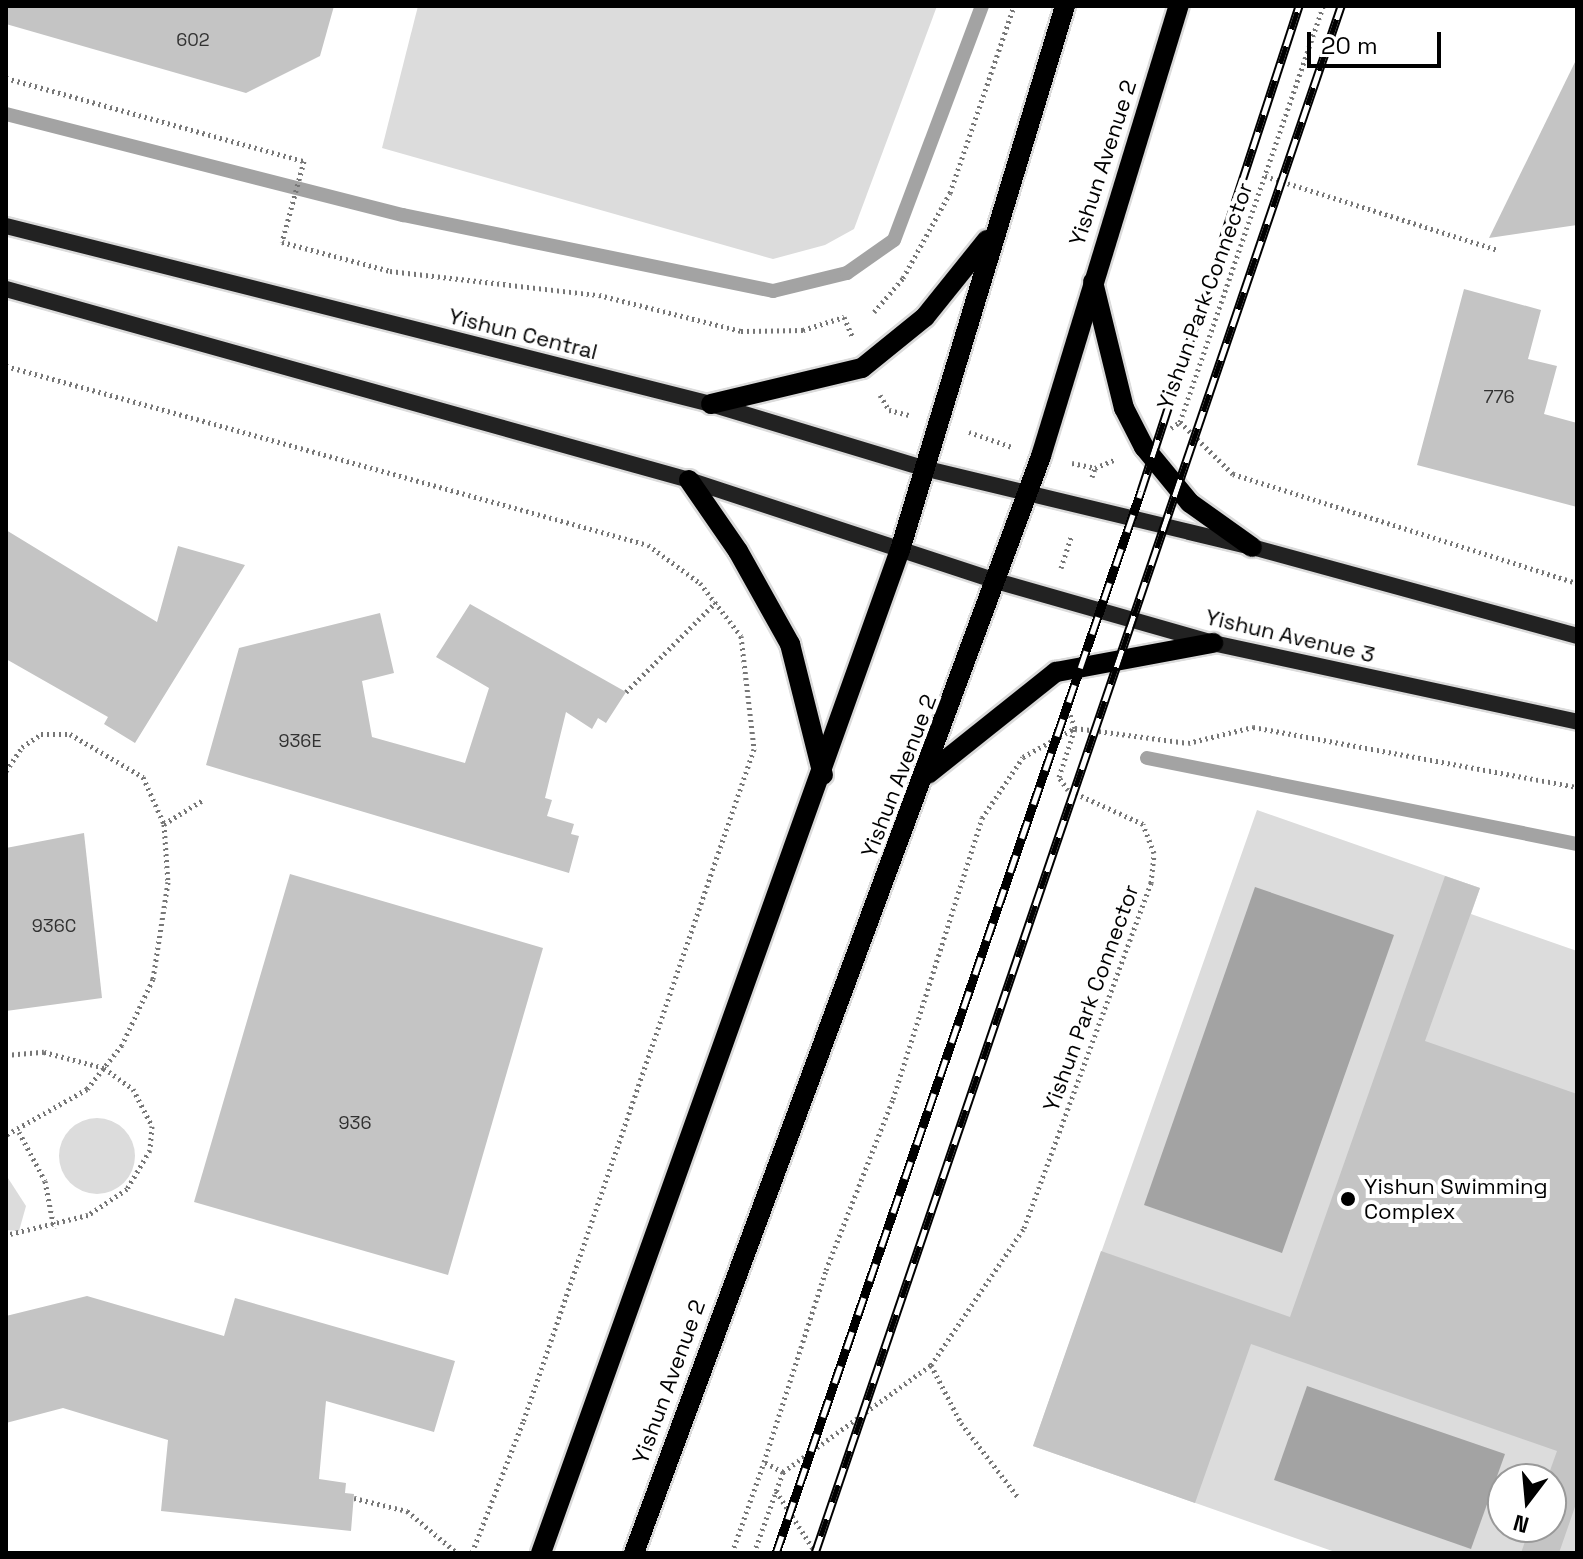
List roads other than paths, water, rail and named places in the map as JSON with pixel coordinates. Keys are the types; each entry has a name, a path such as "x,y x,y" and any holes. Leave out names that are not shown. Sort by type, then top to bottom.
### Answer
{"main road":[{"path":"541,1553 823,775 900,550 1065,6"},
{"name":"Yishun Avenue 2","path":"634,1553 697,1371 925,777 1041,456 1092,278 1179,6"},
{"name":"Yishun Central","path":"6,226 711,404 923,468 1027,493"},
{"path":"711,404 862,368 925,317 995,230"},
{"path":"1092,278 1124,408 1144,447 1190,503 1252,547"},
{"path":"6,289 689,480 996,581"},
{"path":"689,480 738,551 790,644 823,775"},
{"path":"1027,493 1252,547 1577,636"},
{"name":"Yishun Avenue 3","path":"996,581 1213,643 1577,722"},
{"path":"925,777 1056,672 1213,643"}],"waterway":[{"path":"6,114 403,215 773,291 847,273 894,240 982,6"},
{"path":"1147,758 1577,844"}],"railway":[{"path":"776,1553 1141,491 1299,6"},
{"path":"815,1553 1341,6"}],"place":[{"name":"Yishun Swimming Complex","path":"1348,1199"}]}
